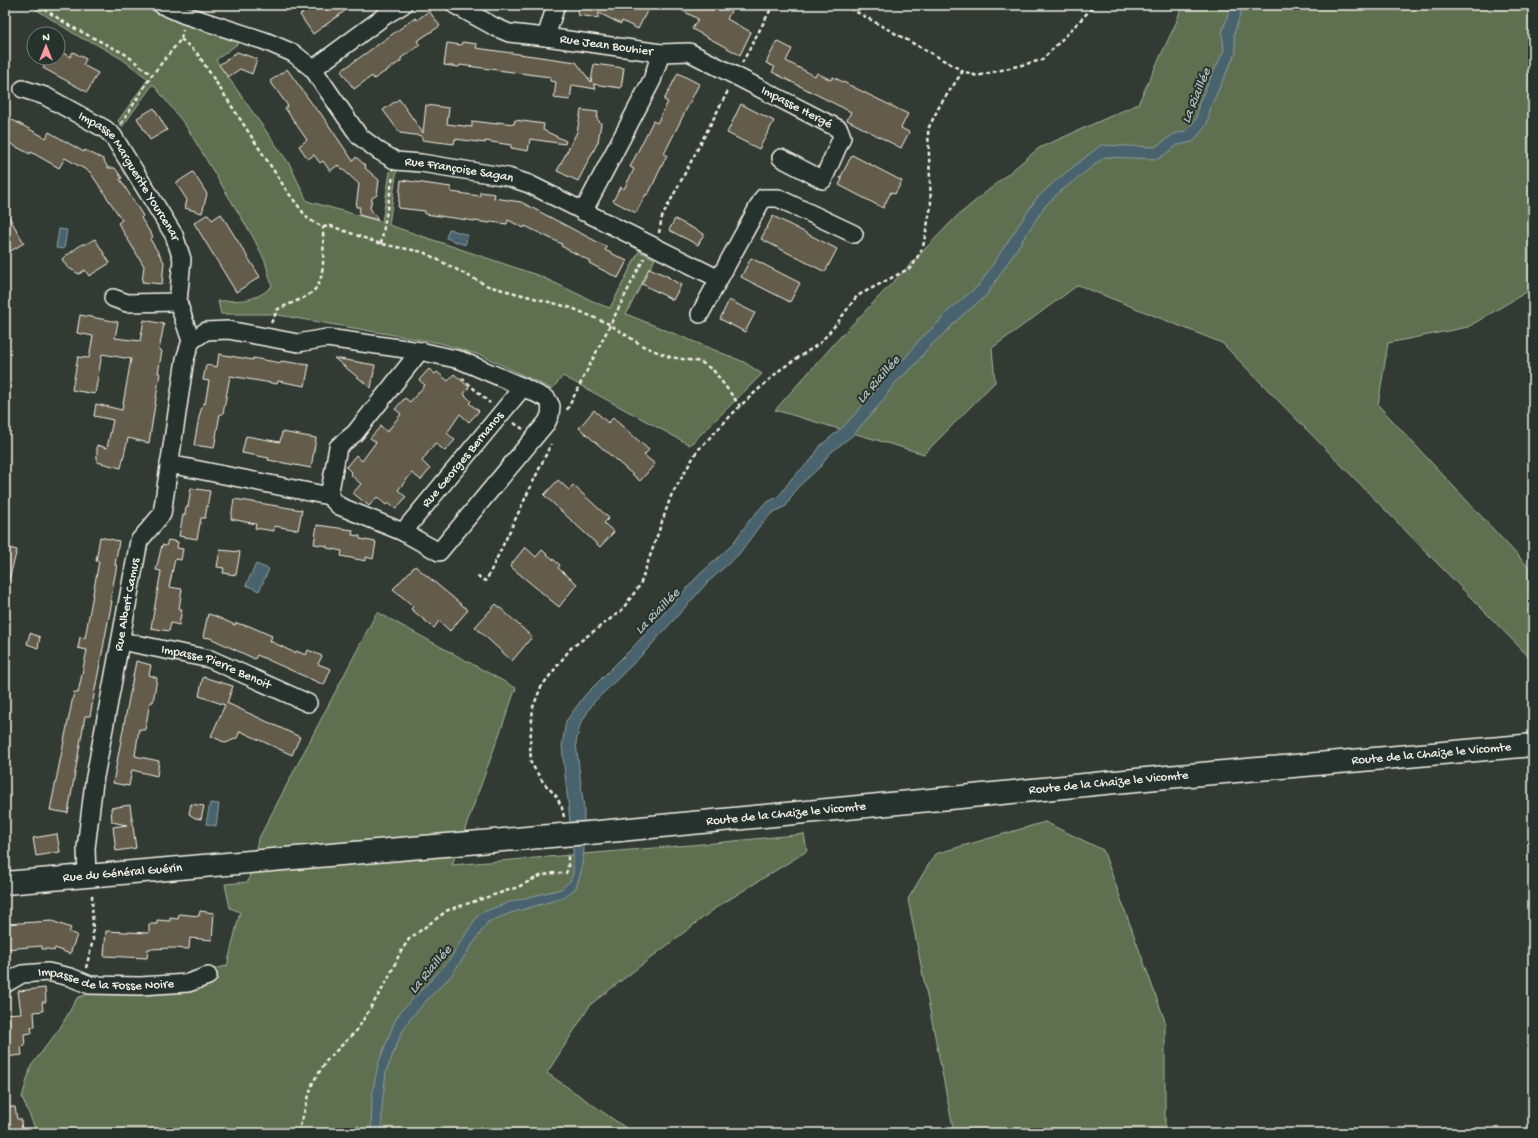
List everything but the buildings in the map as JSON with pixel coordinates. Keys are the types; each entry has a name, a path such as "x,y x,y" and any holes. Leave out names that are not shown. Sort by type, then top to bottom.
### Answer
{"main road":[{"name":"Route de la Chaize le Vicomte","path":"565,836 589,832 1159,778 1533,745"},
{"name":"Rue du Général Guérin","path":"5,883 565,836"}],"street":[{"name":"Rue Françoise Sagan","path":"162,5 186,15 265,41 293,53 313,69 359,136 379,151 396,161 420,163 508,177 529,184 719,280"},
{"path":"313,69 386,15 404,5"},
{"name":"Rue Jean Bouhier","path":"455,5 509,33 660,54 652,80 583,212"},
{"path":"546,37 556,5"},
{"name":"Impasse Hergé","path":"660,54 689,52 839,129 842,137 823,180 781,158"},
{"name":"Impasse Marguerite Yourcenar","path":"23,89 45,96 105,129 113,136 174,235 182,259 178,302 191,341"},
{"path":"700,314 763,198 778,198 854,234"},
{"path":"113,298 127,302 178,302"},
{"path":"169,464 329,496 339,506 403,532 439,552 534,437 550,415 551,406 547,399 523,387 460,360 420,351 327,338 298,343 228,330 206,331 191,341"},
{"name":"Rue Albert Camus","path":"90,876 86,848 94,782 139,540 162,514 186,355 191,341"},
{"path":"329,496 338,447 355,433 420,351"},
{"name":"Rue Georges Bernanos","path":"403,532 523,387"},
{"name":"Impasse Pierre Benoit","path":"121,641 210,659 308,703"},
{"name":"Impasse de la Fosse Noire","path":"5,984 22,974 48,972 90,985 140,986 188,984 208,976"}],"path":[{"path":"38,5 70,26 126,54 152,75"},
{"path":"565,415 610,324 651,245 660,231 662,217 773,5"},
{"path":"844,5 963,70 977,76 1042,60 1095,5"},
{"path":"113,136 152,75 181,39 186,15"},
{"path":"181,39 197,53 287,191 308,219 323,227 332,226 381,244 423,252 488,286 572,308 610,324 643,346 670,357 701,362 714,371 740,406"},
{"path":"298,1133 314,1082 327,1060 357,1030 387,981 400,953 409,939 448,910 518,887 540,876 566,873 568,868 562,808 557,797 543,782 531,763 530,743 533,707 541,687 571,648 621,611 640,585 671,496 697,451 740,406 781,369 820,343 857,296 912,267 922,247 931,206 928,129 940,105 963,70"},
{"path":"381,244 396,161"},
{"path":"265,337 278,309 304,297 316,288 323,270 323,227"},
{"path":"456,374 548,450"},
{"path":"477,576 486,581 551,443"},
{"path":"82,982 93,940 90,876"}],"green space":[{"path":"29,5 144,5 240,38 240,42 216,60 290,165 307,201 382,222 390,172 397,168 389,225 540,276 610,308 639,251 655,259 626,314 744,362 762,374 690,445 563,376 552,389 483,356 440,343 272,314 221,314 218,301 247,300 259,295 272,286 265,261 253,237 186,126 153,84 122,127 118,121 148,79 122,59 94,43 81,38 66,28 66,26 62,26"},
{"path":"1182,5 1533,5 1533,288 1468,327 1388,343 1378,405 1533,572 1533,655 1530,658 1222,343 1078,285 992,348 995,382 924,454 775,410 842,335 956,217 1039,148 1138,104 1176,23"},
{"path":"377,612 516,688 452,865 804,834 807,851 717,907 591,1004 547,1073 633,1133 358,1133 358,1125 355,1133 37,1133 22,1097 31,1066 60,1028 77,998 85,995 227,966 240,912 230,908 225,884 248,882 258,840"},
{"path":"1045,822 1103,850 1165,1021 1165,1133 954,1133 908,899 935,854"}],"water":[{"path":"1231,5 1245,5 1243,6 1234,34 1236,52 1211,106 1207,124 1193,142 1178,145 1158,159 1105,157 1061,191 1045,206 986,296 958,319 928,348 915,365 895,383 882,402 853,435 829,454 821,466 797,488 786,506 772,513 758,528 739,554 707,583 644,653 593,703 580,725 576,743 584,809 584,850 581,872 576,888 563,898 511,913 488,922 451,976 411,1018 401,1034 386,1072 382,1107 382,1133 371,1133 372,1096 378,1064 394,1023 400,1012 447,963 478,915 513,901 561,889 570,881 573,874 573,850 562,746 566,721 585,695 635,645 699,575 731,546 749,521 764,504 779,496 792,478 812,459 820,446 844,426 872,395 886,375 906,357 919,340 939,322 949,310 979,285 1036,199 1054,182 1101,145 1155,147 1174,134 1186,131 1196,119 1199,102 1224,50 1222,33"},
{"path":"59,229 67,230 64,249 56,248"},
{"path":"449,229 468,235 465,245 446,238"},
{"path":"256,564 269,569 259,591 246,585"},
{"path":"210,803 219,804 216,826 206,824"}],"water label":[{"name":"La Riaillée","path":"1197,96"},
{"name":"La Riaillée","path":"879,380"},
{"name":"La Riaillée","path":"658,612"},
{"name":"La Riaillée","path":"431,970"}]}
